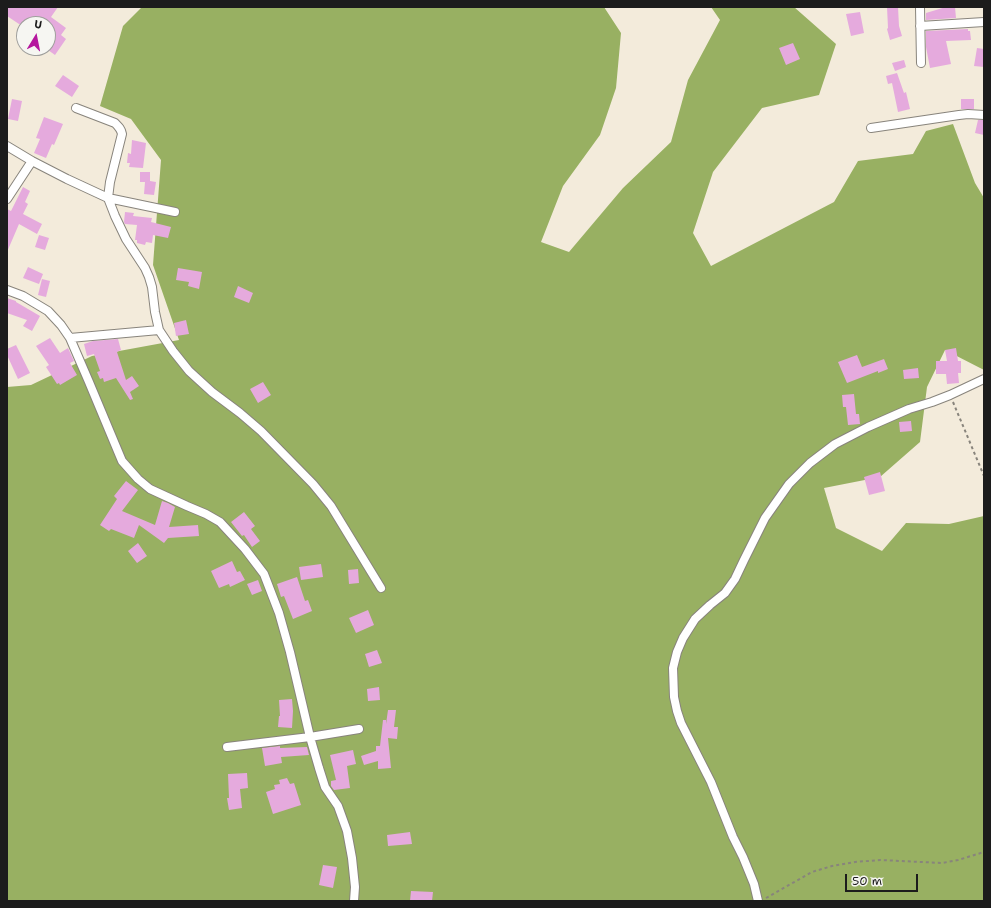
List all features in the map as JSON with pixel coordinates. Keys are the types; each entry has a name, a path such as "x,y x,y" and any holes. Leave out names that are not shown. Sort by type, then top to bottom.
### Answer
{"street":[{"path":"920,7 920,63"},
{"path":"920,26 984,22"},
{"path":"76,108 115,124 122,130 110,182 108,198 126,239 145,268 149,277 152,286 159,330 189,371 212,392 261,431 313,484 331,506 381,588"},
{"path":"871,128 959,115 984,115"},
{"path":"7,146 32,161 108,198 175,212"},
{"path":"7,199 32,161"},
{"path":"7,290 23,296 48,311 61,325 70,338 90,382 122,461 138,479 150,489 206,514 220,522 245,549 264,574 279,613 290,652 310,737 325,787 338,806 347,831 355,887 354,901"},
{"path":"70,338 159,330"},
{"path":"758,901 754,884 711,782 681,723 677,711 674,697 673,668 677,652 696,619 725,593 735,579 765,518 789,484 810,463 835,444 868,427 909,409 950,395 984,379"},
{"path":"227,747 310,737 359,729"}],"path":[{"path":"950,395 984,476"},
{"path":"766,897 812,872 832,866 880,860 942,863 984,852"}],"green space":[{"path":"142,7 604,7 621,33 616,88 600,135 563,186 541,242 569,252 623,188 671,142 688,80 720,20 711,7 794,7 836,44 819,95 762,108 713,172 693,233 711,266 834,202 858,161 913,154 926,131 953,124 975,183 984,198 984,370 945,350 927,387 920,442 880,477 824,488 836,528 882,551 906,523 949,524 984,516 984,901 7,901 7,387 31,385 92,356 179,340 153,265 161,160 131,119 100,106 123,26"}],"building":[{"path":"7,7 58,7 52,16 16,16 16,22 7,16"},
{"path":"887,7 898,7 899,26 902,36 890,40 887,29"},
{"path":"946,7 955,7 956,18 926,20 926,13"},
{"path":"860,12 864,33 851,36 846,14"},
{"path":"56,21 66,28 61,35 66,39 56,54"},
{"path":"968,29 968,31 970,31 971,40 946,41 951,64 930,68 926,47 926,31"},
{"path":"793,43 800,59 786,65 779,48"},
{"path":"977,48 984,49 984,67 974,66"},
{"path":"904,60 906,67 895,71 892,63"},
{"path":"897,73 904,93 906,92 910,109 898,112 892,83 888,84 886,76"},
{"path":"63,75 79,86 72,97 55,86"},
{"path":"12,99 22,101 18,121 8,119"},
{"path":"961,99 974,99 974,109 961,109"},
{"path":"44,117 63,124 54,145 52,144 46,158 34,153 40,139 36,138"},
{"path":"978,120 984,120 984,135 975,133"},
{"path":"132,140 146,143 143,168 129,167 130,163 127,163 128,153 131,154"},
{"path":"140,172 150,172 150,181 156,182 154,195 144,194 145,182 140,182"},
{"path":"23,187 30,191 25,202 28,204 23,214 42,224 37,234 19,224 7,252 7,209 11,211"},
{"path":"125,212 134,213 133,216 152,218 151,222 171,227 168,238 153,235 152,243 146,242 145,245 137,243 137,240 135,240 137,225 125,224"},
{"path":"39,235 49,238 45,250 35,247"},
{"path":"28,267 43,274 39,284 23,278"},
{"path":"178,268 202,272 199,289 188,286 189,282 176,280"},
{"path":"42,279 50,281 46,297 38,295"},
{"path":"238,286 253,293 249,303 234,297"},
{"path":"7,298 16,301 40,316 32,331 23,326 27,320 7,313"},
{"path":"186,320 189,334 176,336 174,323"},
{"path":"50,338 60,353 68,348 74,361 70,363 77,375 60,385 59,383 57,384 46,367 49,365 36,346"},
{"path":"118,339 121,350 117,352 126,380 132,376 139,386 130,392 133,399 130,400 116,378 104,382 103,378 100,379 97,372 100,371 94,354 87,356 84,344 93,341"},
{"path":"16,345 30,373 18,379 7,355 7,349"},
{"path":"956,348 958,361 961,361 961,373 958,373 959,383 947,384 946,374 936,374 936,361 947,361 945,350"},
{"path":"857,355 862,367 884,359 888,369 878,373 878,371 847,383 838,362"},
{"path":"918,368 919,378 904,379 903,370"},
{"path":"263,382 271,395 258,403 250,389"},
{"path":"854,394 856,414 859,414 860,424 848,425 846,407 843,407 842,395"},
{"path":"911,421 912,431 900,432 899,422"},
{"path":"880,472 885,491 869,495 864,477"},
{"path":"126,481 138,490 122,511 155,525 162,501 175,507 169,527 198,525 199,536 168,538 164,543 139,525 134,538 111,529 109,531 100,525 117,499 114,496"},
{"path":"244,512 255,526 251,529 260,541 252,547 244,535 242,536 231,522"},
{"path":"138,543 147,556 137,563 128,551"},
{"path":"232,561 237,572 240,571 245,580 230,587 229,584 219,588 211,571"},
{"path":"321,564 323,577 301,580 299,567"},
{"path":"358,569 359,583 349,584 348,570"},
{"path":"297,577 305,601 308,600 312,611 293,619 284,596 281,597 277,584"},
{"path":"258,580 262,591 252,595 247,584"},
{"path":"368,610 374,625 356,633 349,618"},
{"path":"377,650 382,663 369,667 365,654"},
{"path":"379,687 380,700 368,701 367,689"},
{"path":"292,699 292,728 278,727 280,716 279,700"},
{"path":"388,710 396,710 394,727 398,727 397,739 388,738 391,768 378,769 378,761 364,765 361,756 376,751 376,746 380,746 383,720 386,720 386,724"},
{"path":"280,746 280,748 307,747 309,755 281,757 282,763 265,766 262,748"},
{"path":"353,750 356,764 347,766 350,788 334,790 331,786 331,781 336,780 330,755"},
{"path":"247,773 248,788 240,789 242,808 229,810 227,798 229,798 228,774"},
{"path":"287,778 290,784 294,783 301,805 273,814 266,792 275,789 274,785 280,784 279,780"},
{"path":"410,832 412,844 388,846 387,835"},
{"path":"323,865 337,867 333,888 319,885"},
{"path":"411,891 433,892 432,901 410,901"}]}
